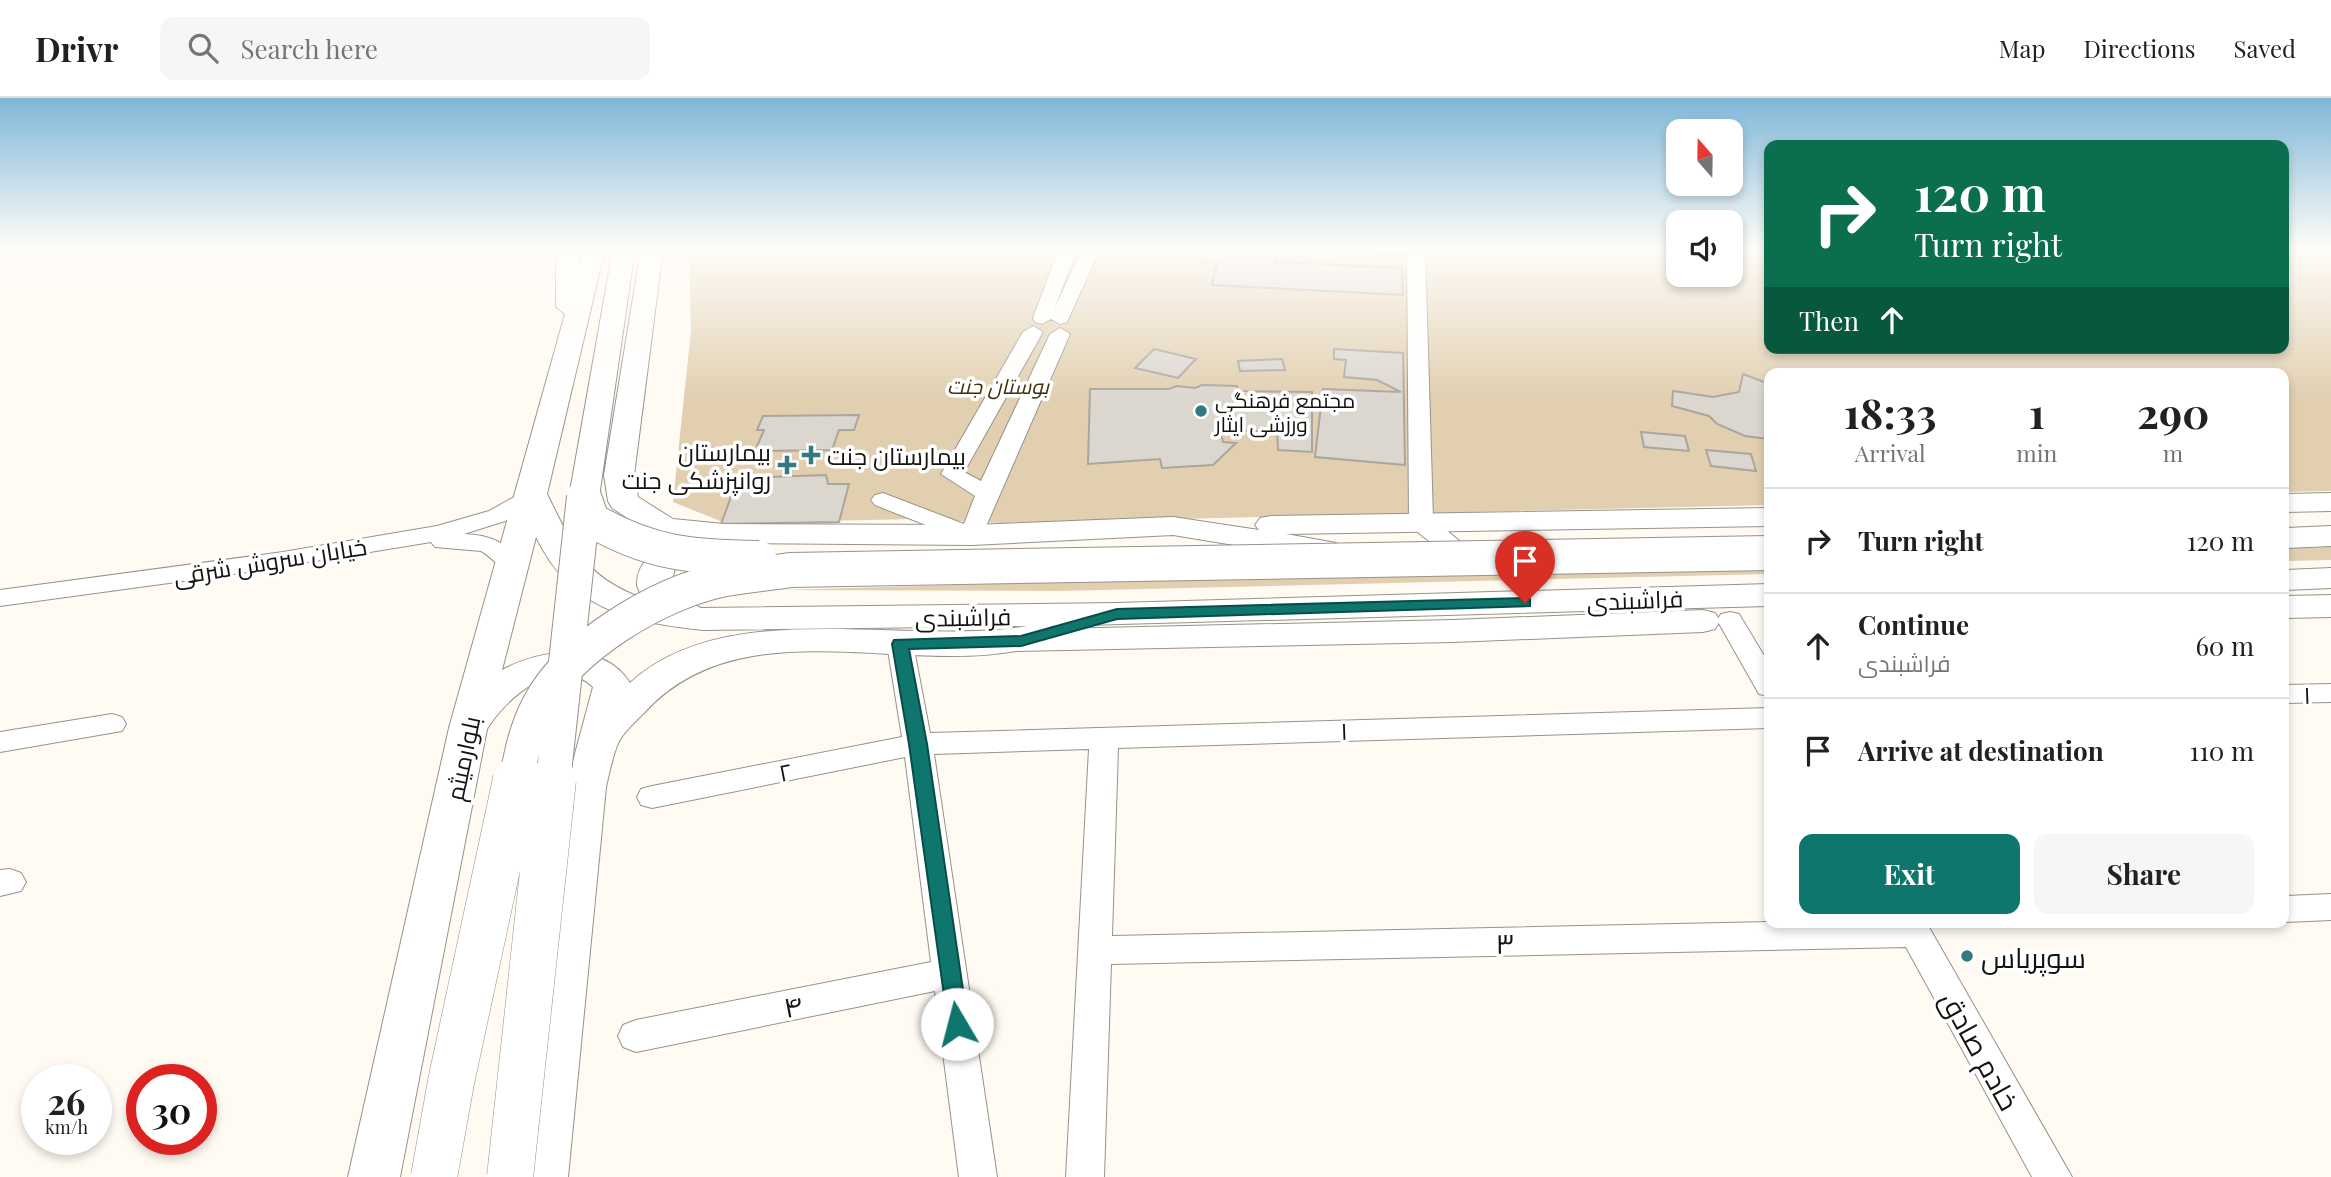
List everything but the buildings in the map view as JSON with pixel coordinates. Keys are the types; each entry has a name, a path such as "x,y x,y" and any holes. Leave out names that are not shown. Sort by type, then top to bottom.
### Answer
{"main road":[{"path":"567,299 568,342"},
{"path":"568,342 580,299"},
{"path":"510,1177 584,497 616,299"},
{"path":"646,299 619,475 623,501 665,528 724,534 972,535 1173,526 1764,517"},
{"name":"بلوارمیثم","path":"367,1176 468,727 510,565 532,494 568,342"},
{"name":"فراشبندی","path":"532,494 569,567 593,592 661,615 703,620 1117,614 1764,595"},
{"path":"584,497 592,520 610,531 657,552 688,556 798,558 1325,550 1598,538 1704,539 1764,544"},
{"path":"2289,503 2331,502"},
{"path":"1173,526 1325,550"},
{"path":"703,620 663,604 654,585 660,563 686,545 724,534"},
{"path":"2289,538 2331,536"},
{"path":"435,1177 451,1082 526,733 545,695 581,657 623,623 653,604 719,580 790,570 1764,552"},
{"path":"2289,580 2331,578"},
{"path":"2289,607 2331,606"},
{"path":"1387,607 1453,631"},
{"path":"597,741 654,682 709,652 751,645 831,641 900,644 1021,641 1117,614"},
{"name":"فراشبندی","path":"1021,641 1453,631 1764,619"},
{"path":"468,727 491,696 517,676 564,665 588,665 602,672 612,684 611,698 586,787 542,1177"}],"street":[{"path":"883,500 972,535 1049,326 1056,299"},
{"path":"987,493 952,474 1064,299"},
{"path":"1417,299 1421,522 1451,544"},
{"name":"خیابان سروش شرقی","path":"0,598 333,552 476,524 502,514 532,494"},
{"path":"333,552 473,541 492,545 503,553 510,565"},
{"path":"1730,620 1764,678"},
{"path":"900,644 918,744 978,1177"},
{"name":"۱","path":"2289,694 2330,694"},
{"name":"۱","path":"918,744 1764,718"},
{"path":"0,742 112,724"},
{"path":"1085,1177 1104,737"},
{"name":"۲","path":"652,797 918,744"},
{"path":"2289,909 2331,906"},
{"name":"۳","path":"1095,950 1912,928"},
{"name":"خادم صادق","path":"1912,928 2053,1177"},
{"name":"۴","path":"636,1036 950,973"}],"green space":[{"name":"بوستان جنت","path":"690,299 1764,299 1764,354 2289,354 2289,299 2331,299 2331,491 2289,492 2289,368 1764,368 1764,505 1001,523 915,519 725,523 673,502 691,330"},
{"path":"2331,547 2331,560 2289,561 2289,548"},
{"path":"1764,562 1764,574 1058,591 779,590"}],"place":[{"name":"مجتمع فرهنگی ورزشی ایثار","path":"1201,411"},
{"name":"بیمارستان جنت","path":"811,455"},
{"name":"بیمارستان روانپزشکی جنت","path":"787,465"},
{"name":"سوپریاس","path":"1967,956"}],"route":[{"path":"957,1024 918,744 900,644 1021,641 1117,614 1525,603"}]}
